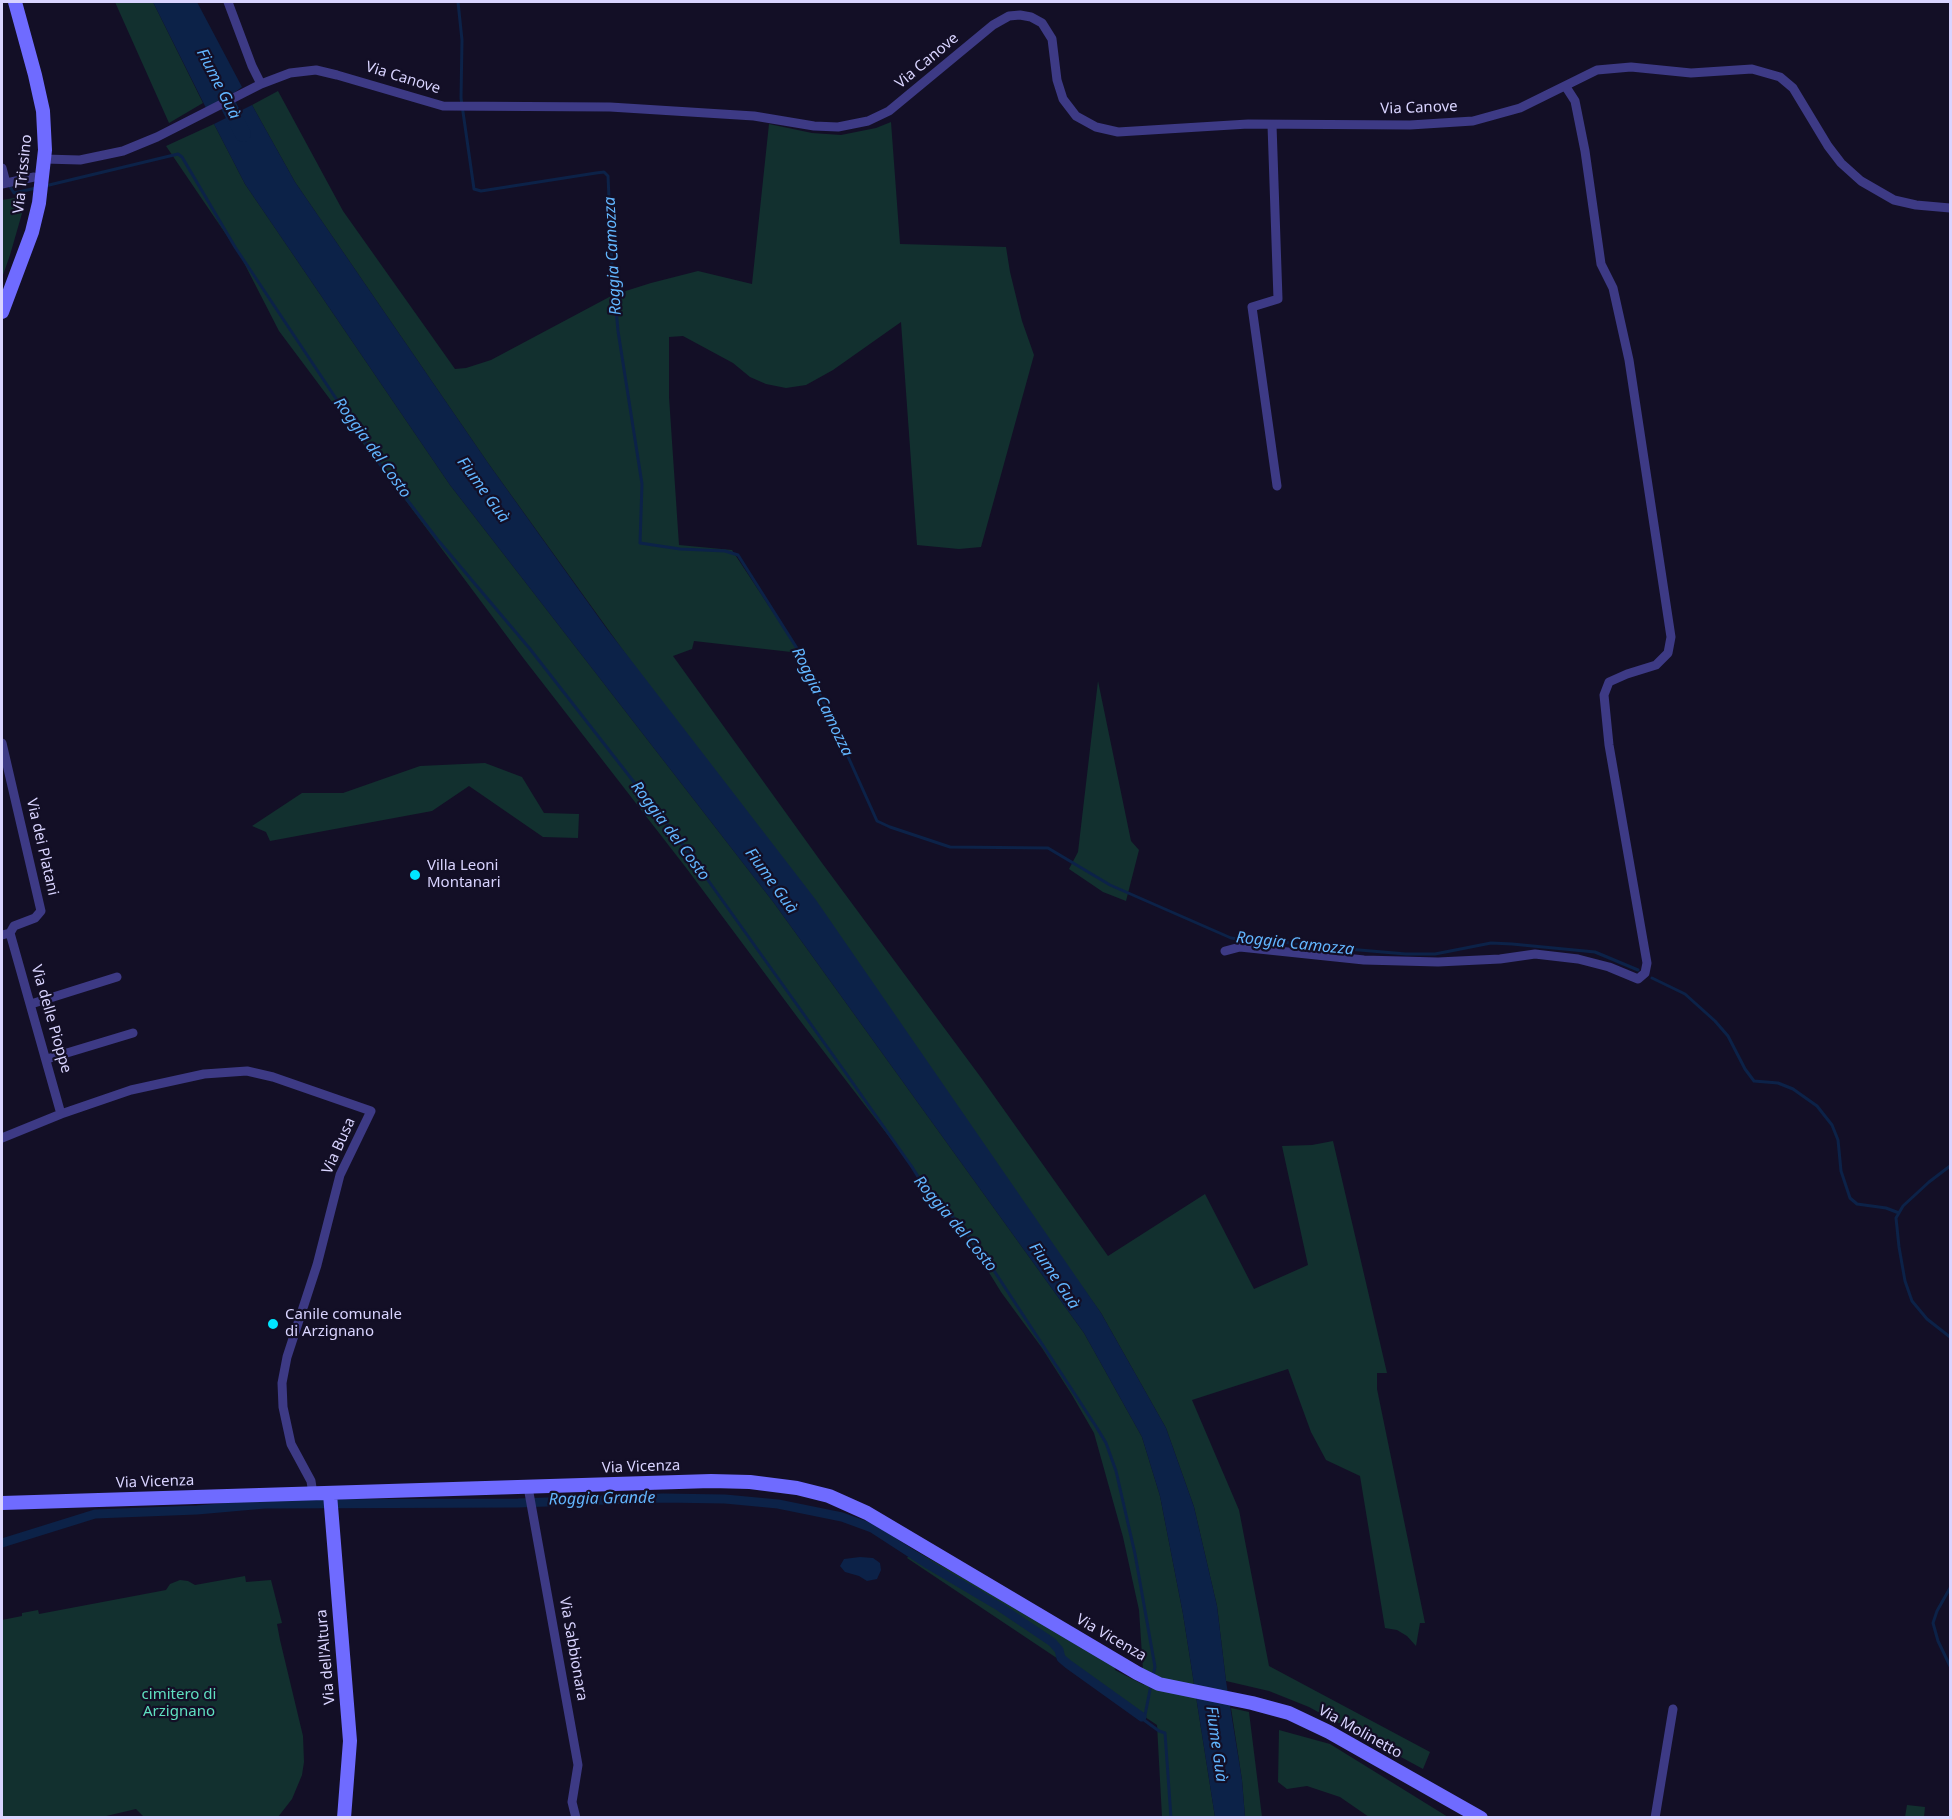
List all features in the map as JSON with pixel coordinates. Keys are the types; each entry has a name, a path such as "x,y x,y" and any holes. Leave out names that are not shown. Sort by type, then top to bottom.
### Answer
{"main road":[{"name":"Via Trissino","path":"2,312 32,232 39,203 44,159 43,111 15,2"},
{"name":"Via Vicenza","path":"6,1501 330,1494 711,1481 750,1482 798,1488 829,1496 867,1513 1159,1684 1215,1696"},
{"name":"Via dell'Altura","path":"330,1494 350,1741 344,1818"},
{"name":"Via Molinetto","path":"1215,1696 1289,1713 1329,1732 1481,1818"}],"street":[{"path":"228,2 261,84"},
{"name":"Via Canove","path":"44,159 80,160 123,151 157,137 261,84 290,73 316,70 443,106 643,109 754,116 814,126 838,127 868,121 889,111 993,25 1010,16 1020,15 1042,23 1052,39 1057,80 1063,99 1076,116 1096,127 1118,132 1272,125 1410,125 1473,121 1520,108 1597,70 1631,67 1691,73 1752,69 1780,77 1793,88 1828,146 1841,163 1861,181 1894,200 1916,205 1950,208"},
{"path":"1225,951 1240,947 1364,960 1438,962 1500,959 1535,954 1578,959 1608,967 1638,979 1645,973 1647,963 1609,745 1604,695 1610,682 1656,665 1668,653 1671,637 1629,360 1613,288 1601,264 1585,151 1575,100 1566,87"},
{"path":"1272,125 1278,299 1252,307 1277,486"},
{"path":"2,168 4,184 34,177"},
{"name":"Via dei Platani","path":"2,743 41,907 40,914 35,918 14,926 6,934"},
{"name":"Via delle Pioppe","path":"6,934 31,1004 61,1114"},
{"path":"31,1004 117,977"},
{"path":"47,1059 133,1033"},
{"name":"Via Busa","path":"2,1138 61,1114 131,1090 204,1074 247,1071 273,1077 371,1111 340,1175 316,1265 287,1357 282,1383 283,1407 291,1444 311,1481 313,1494"},
{"name":"Via Sabbionara","path":"529,1487 578,1764 572,1803 576,1818"},
{"path":"1655,1818 1673,1709"}],"green space":[{"path":"115,2 153,2 203,103 169,123"},
{"path":"278,91 343,211 455,369 491,360 613,295 651,283 698,271 752,284 769,124 812,133 841,135 876,128 891,122 900,244 1006,247 1022,321 1034,355 981,547 959,549 917,545 901,322 833,370 806,385 786,388 766,384 750,377 733,363 683,336 669,337 669,397 679,545 732,550 800,653 694,641 692,649 673,656 982,1079 1108,1256 1205,1194 1254,1289 1308,1265 1282,1146 1312,1145 1333,1141 1387,1373 1377,1373 1377,1389 1425,1623 1420,1623 1416,1646 1407,1636 1397,1630 1385,1628 1360,1476 1326,1460 1311,1432 1288,1369 1192,1400 1239,1510 1269,1666 1430,1752 1423,1769 1309,1707 1269,1691 1226,1681 1217,1606 1194,1507 1166,1428 1101,1313 488,463 295,182 252,105"},
{"path":"214,124 245,184 450,485 774,903 1084,1333 1142,1437 1160,1496 1183,1614 1215,1817 1162,1817 1157,1725 907,1558 914,1550 1114,1664 1115,1670 1144,1685 1139,1610 1123,1537 1094,1433 1072,1395 1042,1348 1001,1292 958,1222 943,1207 687,869 524,659 279,331 240,255 166,146"},
{"path":"27,196 10,255 2,278 2,200"},
{"path":"1098,681 1131,841 1139,850 1126,901 1103,892 1069,869 1078,852"},
{"path":"485,763 522,777 544,813 579,814 578,838 543,837 469,786 432,811 270,841 266,832 252,826 302,793 343,793 420,766"},
{"name":"cimitero di Arzignano","path":"245,1576 246,1582 271,1580 282,1623 277,1624 280,1640 303,1736 302,1775 292,1799 278,1817 144,1817 136,1809 102,1817 2,1817 2,1620 38,1610 39,1614 166,1590 170,1584 180,1580 195,1585"},
{"path":"1231,1708 1249,1712 1262,1817 1245,1817"},
{"path":"1279,1730 1330,1744 1448,1817 1369,1817 1340,1797 1307,1786 1287,1789 1278,1782"},
{"path":"1907,1805 1925,1807 1924,1817 1905,1817"}],"water":[{"path":"153,2 197,2 242,87 208,112"},
{"path":"252,105 295,182 488,463 607,629 816,900 1101,1313 1166,1428 1194,1507 1217,1606 1242,1780 1245,1817 1215,1817 1183,1614 1160,1496 1142,1437 1084,1333 774,903 450,485 245,184 214,124"},
{"path":"873,1558 880,1563 881,1570 877,1579 867,1581 845,1572 840,1566 844,1559"}],"waterway":[{"name":"Roggia Camozza","path":"458,2 462,40 461,98 474,189 481,191 604,172 608,176 618,331 642,484 640,543 680,549 725,551 738,555 805,661 877,821 950,847 1048,848 1110,885 1231,938 1245,940 1249,936 1301,945 1406,954 1435,954 1491,943 1512,944 1595,952 1638,970"},
{"name":"Fiume Guà","path":"218,85 243,134"},
{"name":"Roggia del Costo","path":"45,186 178,154 182,157 235,247 379,463 437,539 530,649 680,841 912,1167 933,1201 939,1209 953,1217 985,1257 1097,1428 1106,1443 1116,1471 1135,1554 1155,1667 1153,1676"},
{"name":"Roggia del Costo","path":"9,185 14,193 36,188"},
{"name":"Roggia Camozza","path":"1652,978 1685,994 1715,1021 1728,1036 1754,1081 1778,1083 1793,1089 1817,1106 1832,1125 1838,1140 1841,1171 1850,1198 1857,1204 1886,1208 1899,1213"},
{"path":"1950,1166 1903,1206 1896,1218 1905,1281 1912,1301 1927,1319 1950,1337"},
{"name":"Roggia Grande","path":"2,1543 95,1514 197,1510 265,1504 518,1503 663,1498 725,1499 778,1504 842,1517 872,1528 1052,1642 1059,1650 1061,1658 1068,1664 1142,1717"},
{"path":"1950,1588 1933,1623 1938,1641 1950,1666"},
{"name":"Roggia Grande","path":"1151,1685 1144,1720 1165,1733 1171,1818"}],"place":[{"name":"Villa Leoni Montanari","path":"415,875"},
{"name":"Canile comunale di Arzignano","path":"273,1324"}]}
